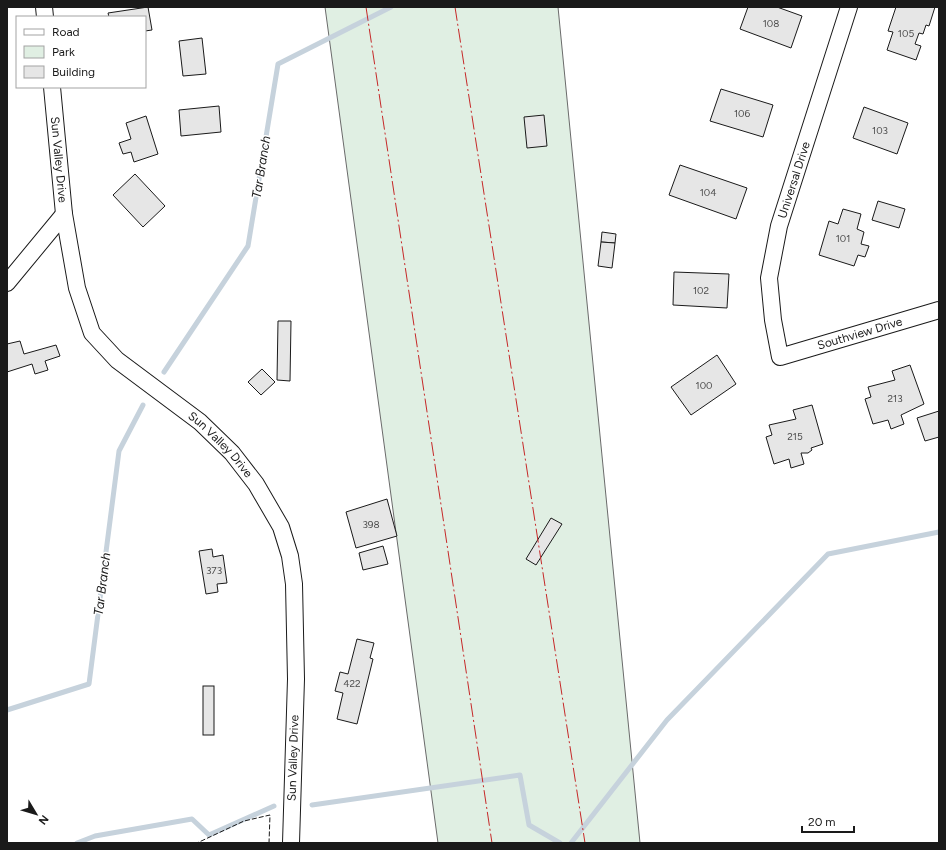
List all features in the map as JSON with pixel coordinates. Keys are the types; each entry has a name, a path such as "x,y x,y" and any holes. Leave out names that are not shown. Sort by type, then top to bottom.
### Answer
{"street":[{"name":"Universal Drive","path":"780,357 772,320 769,278 779,226 849,7"},
{"name":"Sun Valley Drive","path":"52,88 64,214 77,288 92,333 117,360 200,422 232,453 256,484 281,527 290,556 294,584 296,679 291,843"},
{"path":"7,283 64,214"},
{"name":"Southview Drive","path":"780,357 939,310"}],"green space":[{"path":"325,7 558,7 640,843 438,843"}],"building":[{"path":"148,7 152,30 146,31 146,16 109,16 108,13"},
{"path":"748,7 777,7 802,16 791,48 740,29"},
{"path":"896,7 935,7 929,26 926,25 923,34 919,33 915,44 921,46 916,60 887,50 893,32 888,31"},
{"path":"202,38 206,74 183,76 179,41"},
{"path":"721,89 773,105 763,137 710,121"},
{"path":"219,106 221,132 181,136 179,110"},
{"path":"864,107 908,123 897,154 853,138"},
{"path":"544,115 547,146 527,148 524,117"},
{"path":"146,116 158,154 134,162 131,152 123,154 119,143 131,139 126,123"},
{"path":"680,165 747,188 736,219 669,195"},
{"path":"135,174 165,206 143,227 113,195"},
{"path":"878,201 905,209 899,228 872,220"},
{"path":"843,209 861,214 857,229 864,232 861,244 869,246 865,257 858,255 854,266 819,255 829,221 838,224"},
{"path":"602,232 616,234 615,243 601,242"},
{"path":"601,242 615,243 612,268 598,266"},
{"path":"674,272 729,274 727,308 673,305"},
{"path":"278,321 291,321 290,381 277,380"},
{"path":"20,341 24,354 56,345 60,356 45,361 48,370 35,374 32,364 7,372 7,344"},
{"path":"717,355 736,384 691,415 671,387"},
{"path":"910,365 924,404 901,415 904,424 891,429 888,420 873,424 865,399 871,397 868,387 895,380 892,371"},
{"path":"262,369 275,382 261,395 248,382"},
{"path":"812,405 823,444 811,448 812,450 808,453 801,453 804,464 791,468 789,459 774,464 766,437 772,435 769,425 796,419 793,410"},
{"path":"939,411 939,437 925,441 917,418"},
{"path":"387,499 397,536 356,548 346,512"},
{"path":"551,518 562,524 536,565 526,559"},
{"path":"383,546 388,564 363,570 359,553"},
{"path":"212,549 213,557 223,555 227,583 217,584 218,592 206,594 199,551"},
{"path":"357,639 374,643 370,658 373,659 357,724 337,719 343,693 335,691 340,672 348,674"},
{"path":"203,686 214,686 214,735 203,735"}],"waterway":[{"name":"Tar Branch","path":"164,372 248,246 278,64 391,7"},
{"name":"Tar Branch","path":"7,710 89,684 119,451 143,405"},
{"path":"571,843 667,720 828,554 939,532"},
{"path":"312,805 520,775 529,825 560,843"},
{"path":"77,843 95,836 192,819 209,835 274,806"}],"fence":[{"path":"187,843 197,843 244,821 270,815 269,843"}],"power":[{"path":"366,7 492,843"},
{"path":"455,7 585,843"}]}
